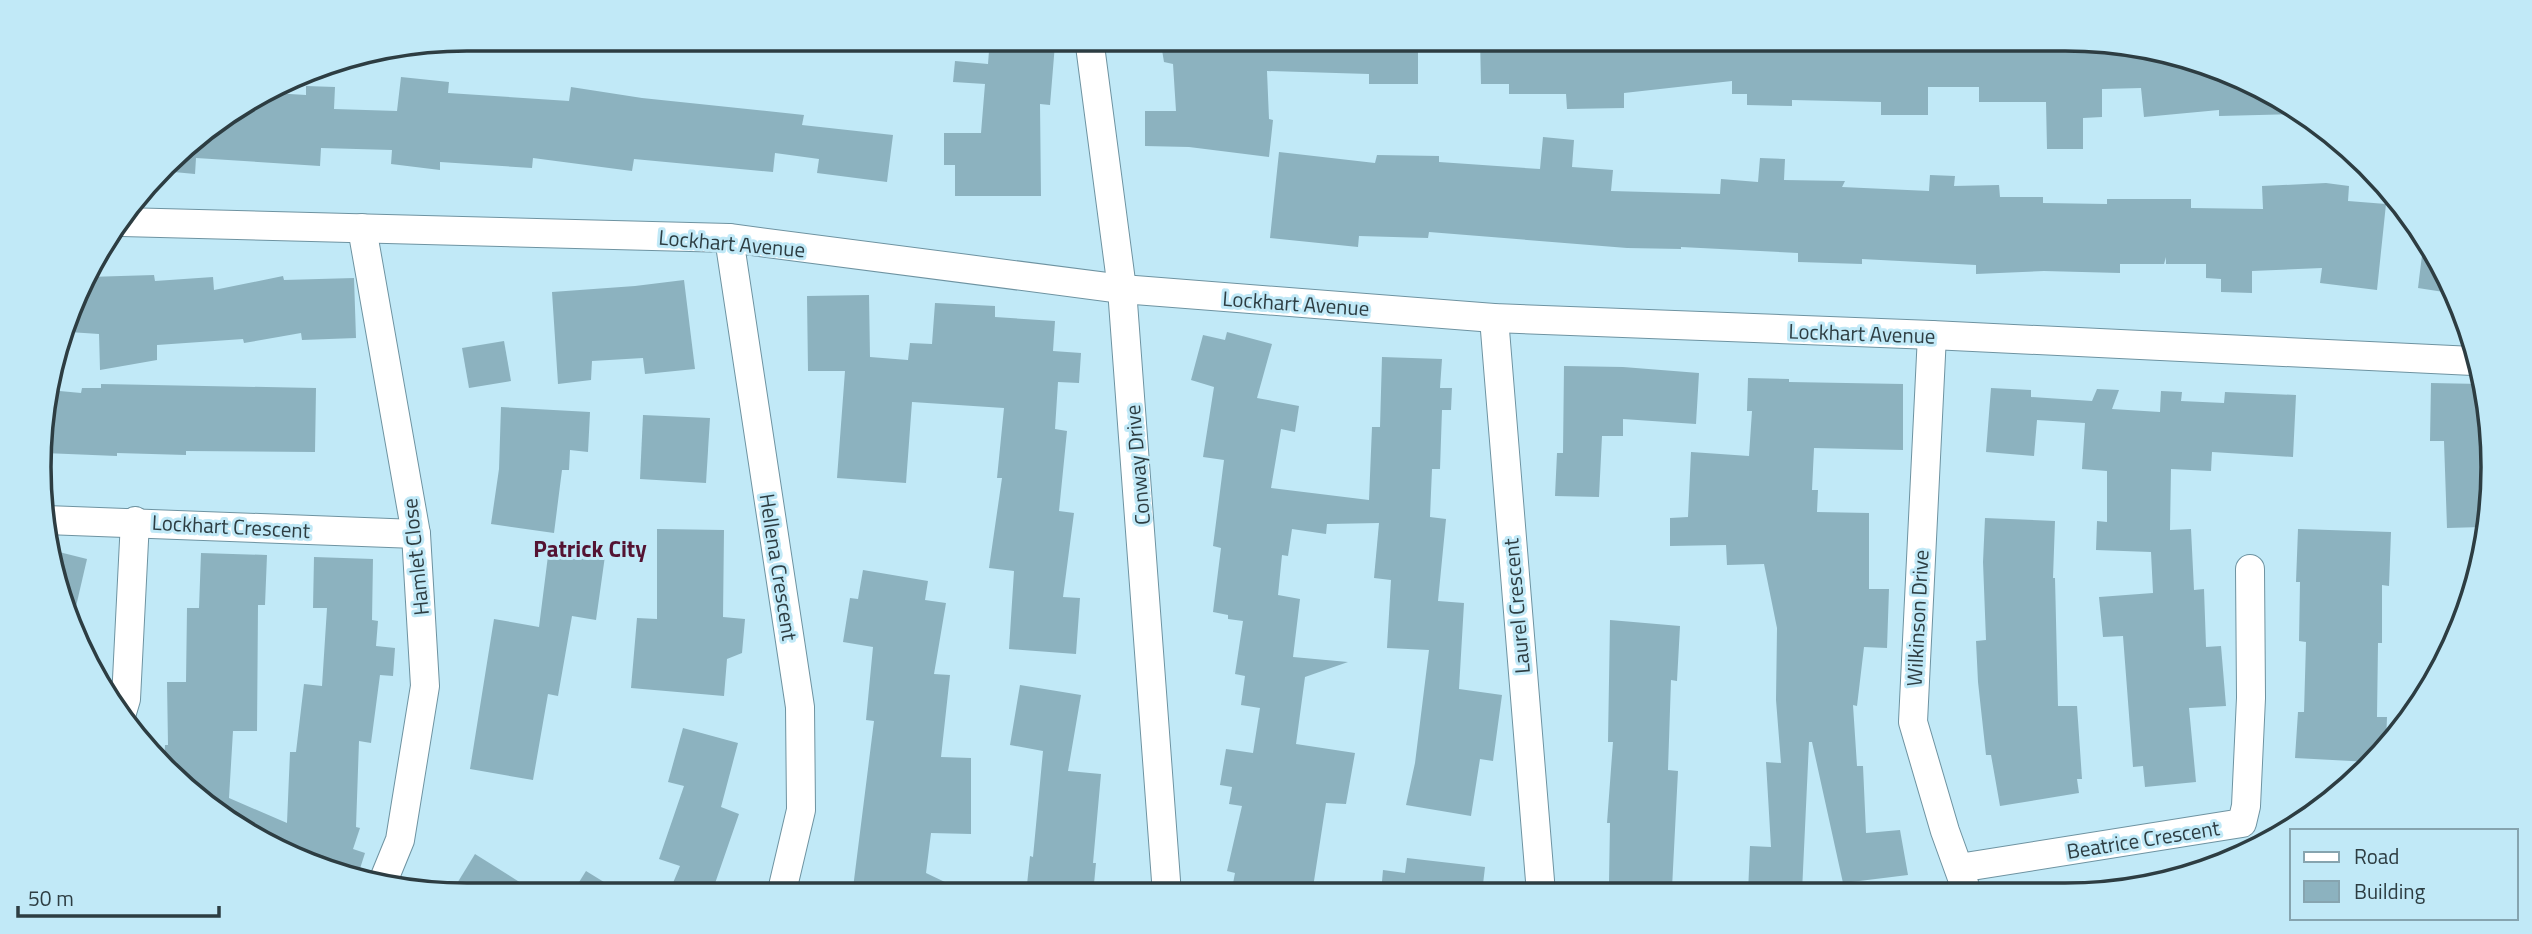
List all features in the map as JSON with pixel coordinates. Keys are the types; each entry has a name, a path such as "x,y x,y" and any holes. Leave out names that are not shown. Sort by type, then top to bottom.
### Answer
{"street":[{"name":"Conway Drive","path":"1090,51 1122,289 1166,883"},
{"name":"Lockhart Avenue","path":"131,222 729,238 1122,289 1494,318 1932,335 2467,361"},
{"name":"Hamlet Close","path":"362,228 416,534 425,685 400,840 386,875"},
{"name":"Hellena Crescent","path":"729,238 800,707 801,810 784,883"},
{"name":"Laurel Crescent","path":"1494,318 1540,883"},
{"name":"Wilkinson Drive","path":"1932,335 1913,722 1959,883"},
{"name":"Lockhart Crescent","path":"54,520 135,521 416,534"},
{"path":"125,704 135,521"},
{"name":"Beatrice Crescent","path":"1964,883 2242,823 2246,806 2251,698 2250,569"}],"building":[{"path":"989,51 1054,51 1050,105 1040,104 1041,196 955,196 955,165 944,165 944,133 981,133 985,84 953,82 955,61 988,64"},
{"path":"1162,51 1418,51 1418,84 1369,84 1369,74 1267,71 1269,119 1273,120 1269,157 1189,147 1145,146 1145,111 1176,111 1173,64 1164,62"},
{"path":"1480,51 2092,52 2146,59 2199,73 2249,94 2285,114 2219,116 2219,110 2144,117 2141,88 2102,89 2102,117 2083,118 2083,149 2047,149 2046,102 1979,102 1979,87 1928,87 1928,115 1881,115 1881,102 1792,100 1792,106 1747,105 1747,94 1732,94 1732,81 1624,93 1624,108 1567,109 1566,94 1509,94 1509,84 1481,84"},
{"path":"401,77 449,82 448,93 569,101 571,87 642,98 804,115 802,125 893,135 887,182 817,173 819,159 775,153 773,172 634,159 632,171 533,158 532,168 440,162 440,170 391,164 392,150 321,148 320,166 196,158 195,174 174,172 236,121 284,94 306,95 306,86 335,87 334,109 397,111"},
{"path":"1543,137 1574,140 1572,167 1613,170 1611,191 1720,194 1721,179 1758,182 1760,158 1785,159 1784,180 1845,181 1842,187 1929,191 1930,175 1955,176 1954,186 1999,185 2000,197 2043,197 2043,203 2107,204 2107,199 2191,199 2191,208 2263,209 2262,186 2326,183 2349,186 2348,201 2386,204 2377,290 2320,283 2322,268 2252,271 2252,293 2221,292 2221,279 2206,278 2206,264 2166,264 2166,257 2164,264 2120,264 2120,273 2044,271 1976,274 1976,265 1862,259 1862,264 1798,262 1798,253 1681,247 1627,248 1429,232 1428,238 1359,236 1358,247 1270,238 1279,152 1375,163 1377,155 1439,156 1439,162 1540,169"},
{"path":"2422,254 2442,292 2418,288"},
{"path":"154,275 155,281 213,277 214,290 283,276 284,280 354,278 356,338 302,340 301,333 244,343 243,339 157,345 157,360 100,370 99,334 73,332 97,277"},
{"path":"684,280 695,369 645,374 643,358 592,361 591,380 558,384 552,292"},
{"path":"869,295 870,357 908,360 910,343 932,344 935,303 995,306 995,317 1055,321 1053,351 1081,353 1079,383 1058,382 1055,429 1067,431 1059,511 1074,513 1063,597 1080,598 1076,654 1009,649 1014,571 989,568 1002,478 997,478 1004,408 912,402 906,483 837,478 845,371 808,371 807,296"},
{"path":"1227,332 1272,344 1257,398 1299,406 1295,432 1281,429 1271,488 1369,500 1372,427 1380,427 1382,357 1442,359 1440,388 1452,388 1451,410 1442,410 1440,469 1432,469 1430,517 1446,519 1438,601 1464,603 1459,689 1502,695 1493,761 1480,759 1471,816 1406,805 1415,763 1429,650 1387,648 1391,580 1374,578 1379,523 1327,524 1326,534 1292,529 1288,556 1282,555 1278,595 1300,599 1293,657 1348,662 1305,677 1296,744 1355,753 1346,804 1326,803 1314,883 1233,883 1235,873 1227,871 1242,806 1229,804 1232,787 1220,785 1226,749 1253,753 1260,708 1241,705 1245,676 1235,674 1243,621 1228,619 1228,615 1213,612 1221,548 1213,546 1224,460 1203,457 1214,387 1191,380 1203,335 1225,340"},
{"path":"504,341 511,381 469,388 462,348"},
{"path":"1564,366 1699,373 1696,424 1623,419 1623,436 1602,436 1599,497 1555,496 1557,453 1563,453"},
{"path":"1748,378 1789,379 1789,382 1903,384 1903,450 1814,448 1812,490 1818,490 1817,512 1869,513 1869,589 1889,589 1887,648 1864,647 1857,706 1853,705 1857,766 1863,766 1866,833 1900,830 1908,875 1843,883 1812,742 1809,742 1802,883 1748,883 1750,846 1771,847 1766,762 1781,763 1776,700 1777,628 1764,564 1727,565 1726,545 1670,546 1670,518 1688,517 1691,452 1749,456 1752,411 1747,411"},
{"path":"2431,383 2473,384 2478,413 2481,467 2477,527 2447,528 2444,441 2430,441"},
{"path":"101,384 316,388 315,452 186,451 186,455 117,453 117,456 52,453 58,391 81,393 82,388 101,388"},
{"path":"1991,388 2031,390 2031,397 2092,401 2097,389 2119,390 2112,409 2160,412 2161,391 2182,392 2181,401 2224,403 2225,392 2296,395 2293,457 2212,452 2211,471 2171,469 2170,530 2191,529 2194,590 2204,589 2206,647 2221,646 2226,706 2189,708 2196,782 2145,787 2143,766 2133,767 2123,636 2103,637 2099,597 2153,593 2151,552 2096,550 2097,521 2107,522 2107,471 2082,469 2085,423 2037,420 2034,456 1986,452"},
{"path":"501,407 590,412 588,452 570,450 569,470 562,470 554,533 491,524 499,469"},
{"path":"643,415 710,418 706,483 640,479"},
{"path":"1985,518 2055,521 2053,578 2058,706 2077,706 2082,779 2077,779 2079,793 2000,806 1991,755 1986,755 1978,682 1976,641 1986,640 1983,562"},
{"path":"657,529 724,530 723,617 745,619 742,653 727,659 724,696 631,688 637,618 657,619"},
{"path":"2298,529 2391,532 2389,586 2382,585 2382,643 2378,643 2377,717 2387,717 2386,731 2359,761 2295,758 2298,712 2304,712 2306,642 2299,641 2300,582 2296,582"},
{"path":"549,548 605,556 596,620 572,616 558,696 548,694 533,780 470,769 494,619 539,627"},
{"path":"60,552 87,559 76,608"},
{"path":"201,553 267,555 265,605 258,605 257,731 233,731 229,798 287,823 290,752 296,752 304,684 322,686 327,608 313,608 314,557 373,559 372,620 378,621 376,646 395,648 393,676 380,675 371,743 359,741 356,827 360,828 353,849 365,853 360,869 308,852 259,827 214,797 165,752 165,745 168,745 167,682 186,682 187,608 199,608"},
{"path":"863,570 928,581 925,600 946,603 934,674 950,675 941,757 971,758 971,834 931,833 926,873 947,883 854,883 874,721 866,720 873,647 843,642 850,598 858,599"},
{"path":"1610,620 1680,626 1677,681 1671,680 1668,770 1678,771 1672,883 1609,882 1610,823 1607,823 1613,742 1608,742"},
{"path":"1020,685 1081,695 1068,771 1101,774 1093,863 1096,863 1094,883 1027,883 1030,856 1033,857 1043,751 1010,745"},
{"path":"683,728 738,743 721,807 739,814 715,883 673,883 680,866 659,859 684,786 668,782"},
{"path":"475,854 521,883 467,883 457,883"},
{"path":"1407,858 1485,867 1483,883 1382,883 1383,870 1405,873"},
{"path":"586,871 606,883 578,883"}],"district":[{"name":"Patrick City","path":"590,548"}]}
